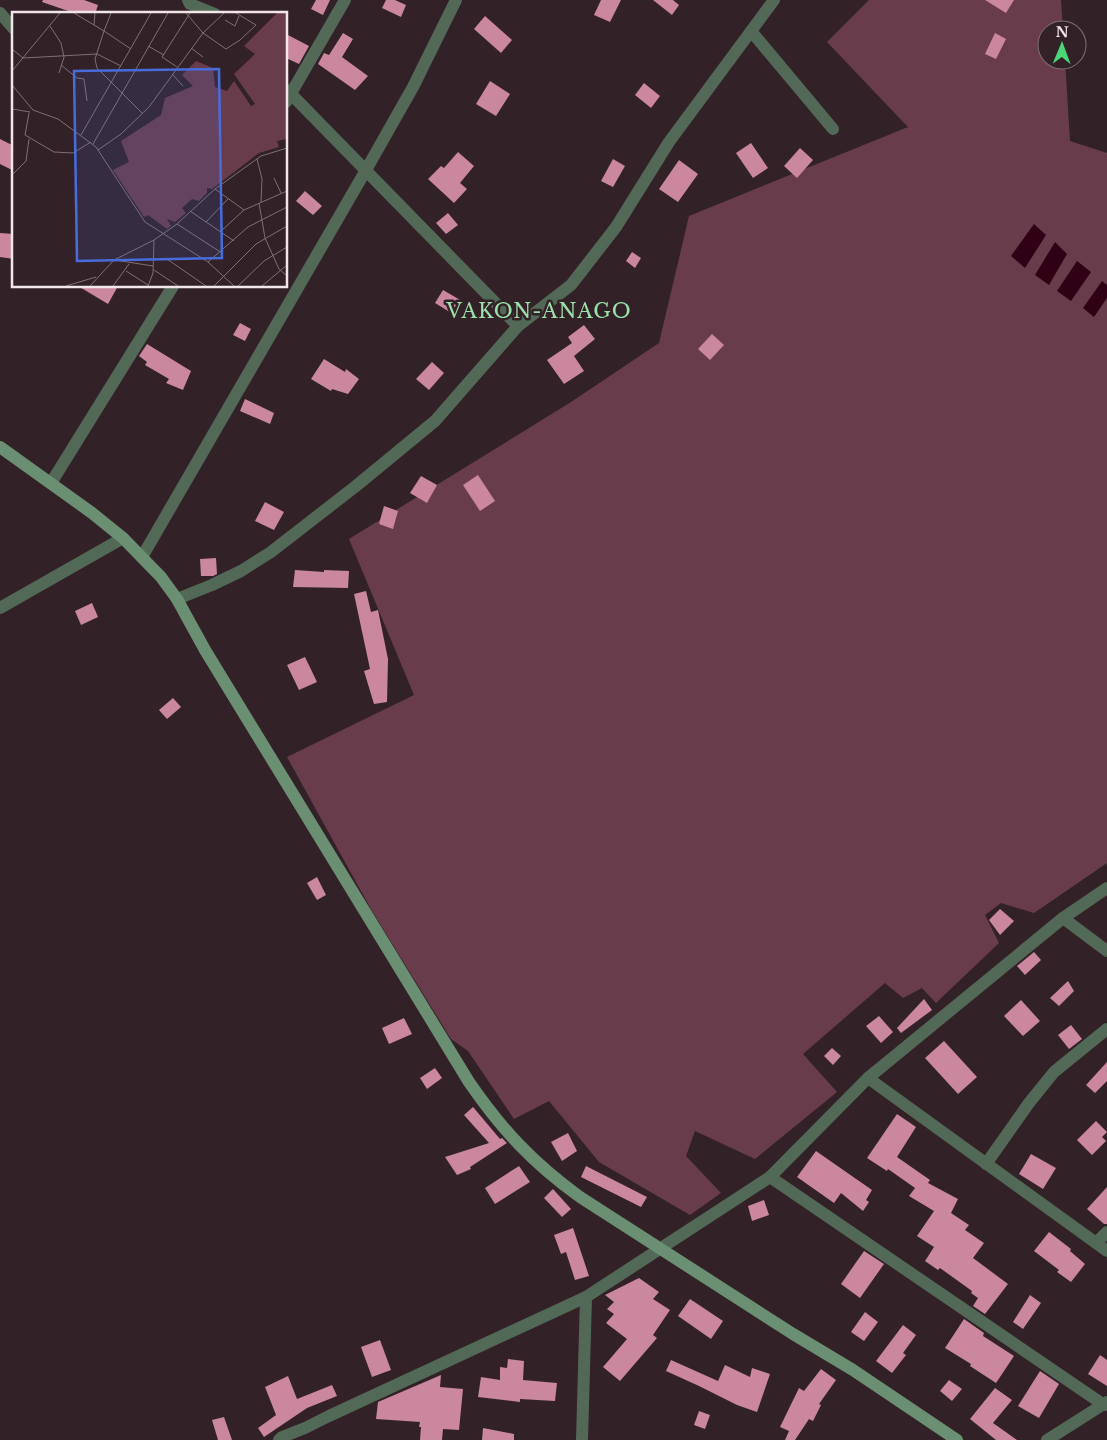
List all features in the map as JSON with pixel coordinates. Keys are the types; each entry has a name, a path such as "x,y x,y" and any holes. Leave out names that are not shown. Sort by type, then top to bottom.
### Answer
{"main road":[{"path":"0,447 92,513 123,538 161,576 470,1082 492,1115 527,1154 553,1178 793,1334 853,1370 957,1440"}],"street":[{"path":"188,0 190,4 210,12"},
{"path":"345,0 288,95 366,170 518,326"},
{"path":"176,599 241,571 271,552 356,486 435,421 518,326 571,285 611,234 669,142 774,0"},
{"path":"142,557 414,87 455,1"},
{"path":"0,13 12,27"},
{"path":"751,31 833,129"},
{"path":"51,483 172,288"},
{"path":"0,608 123,538"},
{"path":"284,1439 431,1368 586,1297 770,1177 868,1078 1063,918 1107,888"},
{"path":"1063,918 1107,950"},
{"path":"986,1164 1054,1072 1107,1029"},
{"path":"868,1078 1102,1247 1107,1232"},
{"path":"770,1177 1105,1403 1047,1440"},
{"path":"582,1440 586,1297"}],"shaded area":[{"path":"869,0 1061,0 1062,20 1037,20 1037,70 1066,70 1070,141 1107,153 1107,863 1034,913 1001,903 985,915 999,943 936,1003 922,988 903,998 885,983 803,1054 837,1092 755,1159 695,1131 686,1156 721,1193 690,1215 599,1162 549,1101 514,1119 468,1051 451,1039 372,911 287,757 414,695 349,539 571,402 659,343 689,216 908,127 827,42"},
{"path":"1034,224 1046,235 1025,268 1011,256"},
{"path":"1055,242 1067,254 1049,285 1035,275"},
{"path":"1077,261 1091,272 1071,301 1057,291"},
{"path":"1102,281 1107,285 1107,298 1094,317 1083,308"}],"building":[{"path":"43,0 84,0 98,5 96,12 71,12 42,2"},
{"path":"316,0 330,0 323,15 311,9"},
{"path":"386,0 395,0 406,5 401,17 382,8"},
{"path":"601,0 621,0 610,22 594,15"},
{"path":"653,0 673,0 679,5 672,15"},
{"path":"985,0 1014,0 1006,13"},
{"path":"485,16 512,40 501,53 474,29"},
{"path":"343,33 353,39 342,57 368,76 355,90 318,64 324,53 329,55"},
{"path":"995,33 1006,39 996,59 985,54"},
{"path":"288,35 309,46 299,64 288,59"},
{"path":"490,81 510,94 496,116 476,104"},
{"path":"644,83 660,96 651,108 635,95"},
{"path":"0,139 12,145 12,170 0,164"},
{"path":"751,143 768,168 753,178 736,153"},
{"path":"800,148 813,160 797,178 784,166"},
{"path":"458,152 474,166 460,183 467,189 454,203 428,179 441,166 444,168"},
{"path":"613,159 625,166 613,187 601,181"},
{"path":"679,160 698,174 678,202 659,189"},
{"path":"305,191 322,206 313,215 296,201"},
{"path":"448,213 458,225 446,234 436,223"},
{"path":"0,233 12,234 12,259 0,257"},
{"path":"632,252 641,258 635,268 626,261"},
{"path":"81,288 117,288 108,304"},
{"path":"443,290 462,301 453,314 435,303"},
{"path":"240,323 251,329 245,341 233,335"},
{"path":"584,325 595,339 574,356 584,371 564,384 547,360 572,343 568,337"},
{"path":"712,334 724,345 710,360 698,349"},
{"path":"147,344 191,371 183,390 166,383 169,379 145,365 147,362 139,356"},
{"path":"324,359 345,372 346,369 359,379 348,394 332,389 331,391 311,379"},
{"path":"432,362 444,373 429,390 416,379"},
{"path":"245,399 274,413 270,424 240,411"},
{"path":"478,475 495,501 480,511 463,485"},
{"path":"421,476 437,485 427,503 410,493"},
{"path":"265,502 284,512 274,530 255,521"},
{"path":"384,506 398,511 393,529 379,524"},
{"path":"216,558 217,574 201,576 200,559"},
{"path":"295,570 349,571 348,588 293,587"},
{"path":"366,591 371,612 378,610 388,659 387,702 374,704 364,671 370,669 354,594"},
{"path":"92,603 98,617 81,625 75,611"},
{"path":"305,657 317,682 299,690 287,665"},
{"path":"173,698 181,707 167,719 159,710"},
{"path":"317,877 326,895 317,900 307,883"},
{"path":"1000,909 1014,921 1000,935 989,920"},
{"path":"1034,952 1041,960 1025,975 1017,966"},
{"path":"1068,981 1074,991 1059,1006 1050,998"},
{"path":"924,999 932,1010 901,1033 897,1028"},
{"path":"1021,1000 1040,1021 1023,1036 1004,1016"},
{"path":"879,1016 893,1032 881,1043 866,1026"},
{"path":"404,1018 412,1034 389,1044 382,1028"},
{"path":"1071,1025 1082,1039 1069,1049 1058,1035"},
{"path":"944,1041 977,1077 958,1094 925,1058"},
{"path":"832,1048 841,1056 833,1065 824,1056"},
{"path":"1107,1062 1107,1081 1095,1093 1086,1085"},
{"path":"435,1068 442,1078 427,1089 420,1078"},
{"path":"473,1107 500,1139 502,1138 507,1143 470,1167 471,1169 457,1175 445,1157 489,1143 464,1115"},
{"path":"897,1114 916,1127 897,1157 930,1180 928,1183 958,1199 951,1213 969,1225 965,1230 984,1243 973,1258 1008,1284 985,1314 973,1306 978,1298 971,1293 972,1291 940,1268 938,1270 925,1261 934,1247 917,1236 934,1211 909,1196 915,1188 888,1169 887,1171 867,1158"},
{"path":"1096,1121 1107,1132 1102,1137 1106,1141 1092,1155 1077,1140"},
{"path":"568,1133 577,1151 562,1161 551,1142"},
{"path":"816,1151 872,1190 866,1200 869,1202 863,1211 841,1193 834,1203 797,1177"},
{"path":"1031,1154 1056,1168 1043,1189 1019,1174"},
{"path":"519,1166 530,1182 495,1204 485,1188"},
{"path":"586,1166 647,1197 641,1207 581,1177"},
{"path":"1107,1187 1107,1224 1104,1224 1087,1209"},
{"path":"553,1189 571,1209 562,1217 544,1198"},
{"path":"764,1200 769,1215 752,1221 748,1206"},
{"path":"573,1228 589,1276 575,1280 566,1252 561,1254 554,1235"},
{"path":"1049,1232 1071,1249 1070,1251 1085,1264 1071,1282 1034,1251"},
{"path":"864,1251 884,1264 860,1298 841,1284"},
{"path":"639,1278 659,1292 653,1299 670,1310 653,1335 657,1338 620,1381 603,1367 627,1339 606,1323 614,1314 607,1309 614,1302 605,1295"},
{"path":"1030,1295 1041,1303 1023,1329 1013,1322"},
{"path":"690,1299 723,1321 711,1339 678,1316"},
{"path":"865,1312 878,1322 864,1341 851,1332"},
{"path":"964,1319 984,1333 983,1336 1014,1356 996,1383 970,1366 971,1364 945,1348"},
{"path":"903,1325 916,1335 903,1353 906,1355 892,1373 876,1361"},
{"path":"380,1340 391,1370 372,1377 361,1347"},
{"path":"1100,1355 1107,1360 1107,1386 1088,1374"},
{"path":"508,1359 524,1361 523,1380 557,1383 555,1401 520,1399 520,1402 478,1397 481,1377 500,1380 500,1367 507,1368"},
{"path":"671,1360 718,1381 725,1365 750,1377 752,1368 770,1374 757,1412 737,1405 666,1371"},
{"path":"821,1369 836,1380 819,1404 821,1405 813,1421 809,1419 795,1440 785,1440 789,1431 780,1427 799,1388 804,1391"},
{"path":"1040,1371 1059,1384 1039,1418 1018,1406"},
{"path":"441,1375 440,1387 463,1389 459,1430 443,1429 442,1440 420,1440 420,1422 376,1419 378,1402"},
{"path":"288,1376 297,1399 332,1385 337,1396 307,1408 264,1437 258,1428 276,1415 265,1387"},
{"path":"949,1380 962,1389 952,1401 940,1391"},
{"path":"995,1388 1012,1400 993,1423 1017,1440 996,1440 970,1419"},
{"path":"699,1411 710,1415 705,1429 694,1425"},
{"path":"224,1417 232,1440 218,1440 212,1420"},
{"path":"483,1428 514,1434 514,1440 482,1440"}],"district":[{"name":"VAKON-ANAGO","path":"539,311"}]}
